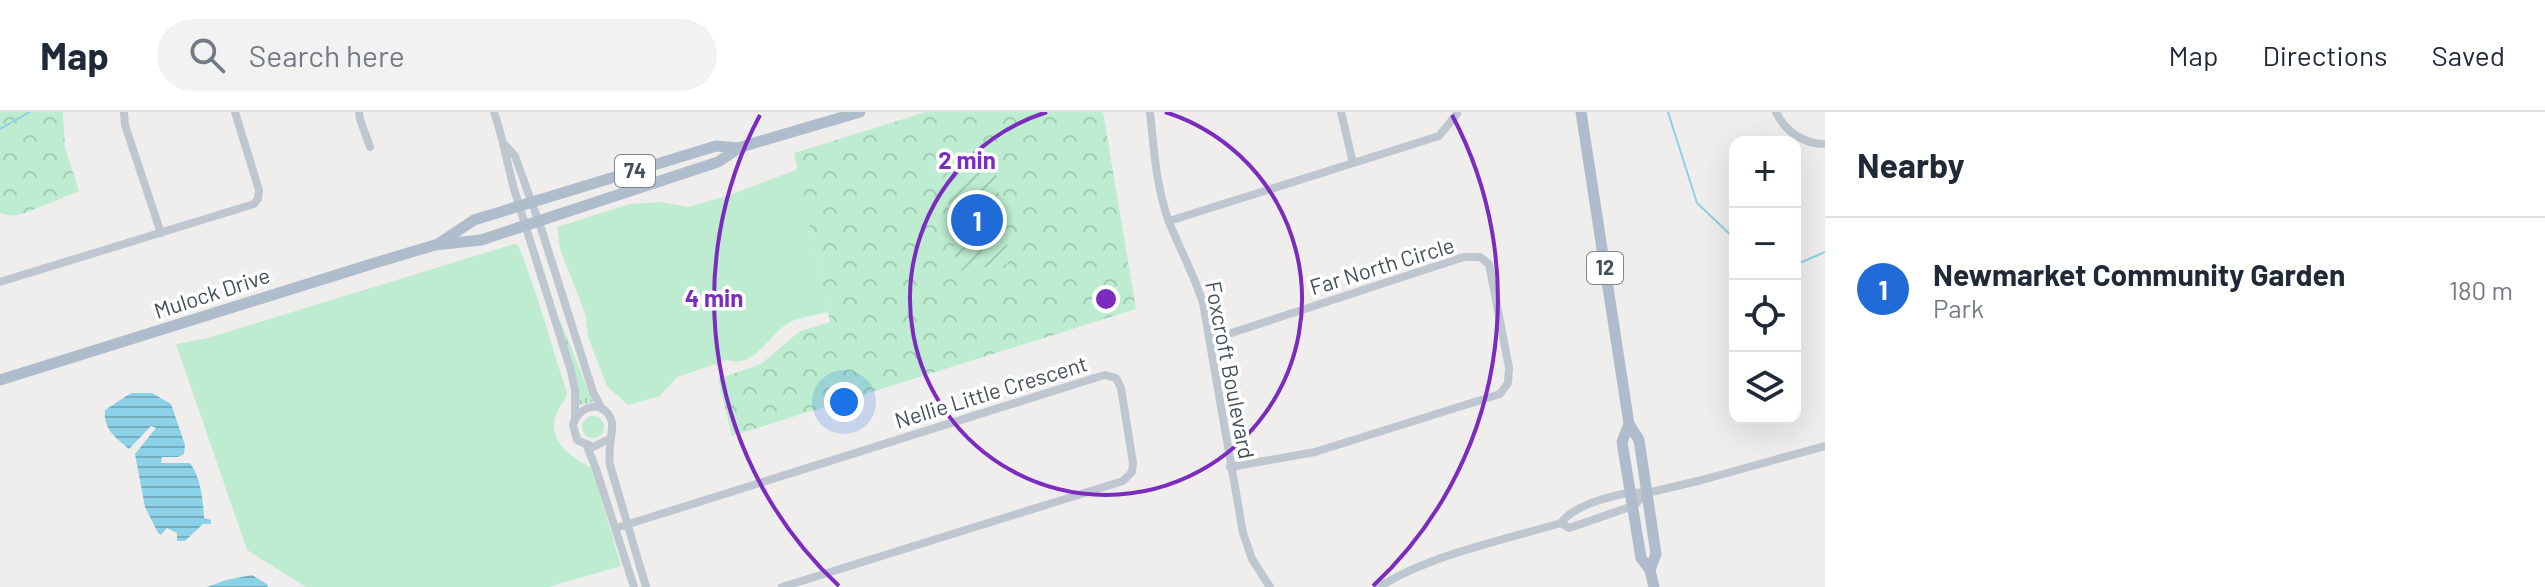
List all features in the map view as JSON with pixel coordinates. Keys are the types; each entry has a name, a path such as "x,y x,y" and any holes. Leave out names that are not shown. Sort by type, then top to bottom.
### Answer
{"main road":[{"name":"Mulock Drive","path":"0,380 435,245 481,240 718,162 739,148 860,112"},
{"name":"12","path":"1581,112 1629,424 1639,440 1647,493 1656,554 1650,570"},
{"name":"Mulock Drive","path":"435,245 474,220 716,146 739,148"},
{"name":"12","path":"1629,424 1622,442 1641,558 1650,570 1654,587"}],"street":[{"path":"124,112 125,125 161,233"},
{"path":"0,282 254,204 259,190 235,112"},
{"path":"359,112 370,147"},
{"path":"494,112 505,144 515,156 525,204 525,225 571,371 575,390 574,436 587,446 634,587"},
{"name":"Foxcroft Boulevard","path":"1150,112 1158,181 1169,221 1198,288 1210,340 1243,533 1252,559 1270,587"},
{"path":"1341,112 1353,163"},
{"path":"1776,112 1782,125 1800,139 1825,144"},
{"path":"1169,221 1439,136 1457,114"},
{"path":"525,204 538,221 593,392 602,409"},
{"name":"Far North Circle","path":"1210,340 1464,257 1480,257 1489,264 1509,368 1508,383 1500,394 1315,452 1230,467"},
{"name":"Nellie Little Crescent","path":"616,528 1098,377 1116,378 1121,388 1133,463 1132,472 1123,481 782,587"},
{"path":"575,417 584,409 596,407 609,414 613,424 609,439 610,465 646,587"},
{"path":"587,446 599,446 609,439"},
{"path":"1379,587 1400,574 1429,563 1561,523 1568,513 1630,490 1647,493 1825,446"},
{"path":"1561,523 1569,528 1633,506 1647,493"}],"green space":[{"path":"0,112 63,112 65,148 79,191 25,213 12,216 0,213"},
{"path":"926,112 1103,112 1136,309 732,436 718,379 761,364 800,331 830,322 794,153"},
{"path":"798,169 828,312 790,322 745,360 727,360 677,377 660,396 628,405 607,386 588,337 585,313 560,249 557,227 630,204 661,202 688,207"},
{"path":"995,169 1010,264 957,271 945,177"},
{"path":"518,245 532,281 567,392 556,415 555,434 569,454 592,468 621,566 548,587 306,587 247,550 176,344 208,338"},
{"path":"558,320 593,402 578,405 577,381"},
{"path":"593,416 601,419 604,427 601,435 593,438 585,435 582,427 585,419"}],"water":[{"path":"131,393 152,393 171,404 185,445 184,454 162,457 161,463 190,463 199,482 204,518 211,520 211,524 203,524 185,541 177,541 177,533 167,528 161,535 158,533 145,507 135,454 156,428 151,426 129,449 111,432 106,422 105,410"},
{"path":"252,575 268,587 207,587 226,580"}],"waterway":[{"path":"0,129 30,112"},
{"path":"1668,112 1697,203 1729,233"},
{"path":"1801,262 1825,252"}],"place":[{"name":"Newmarket Community Garden","path":"977,220"}]}
